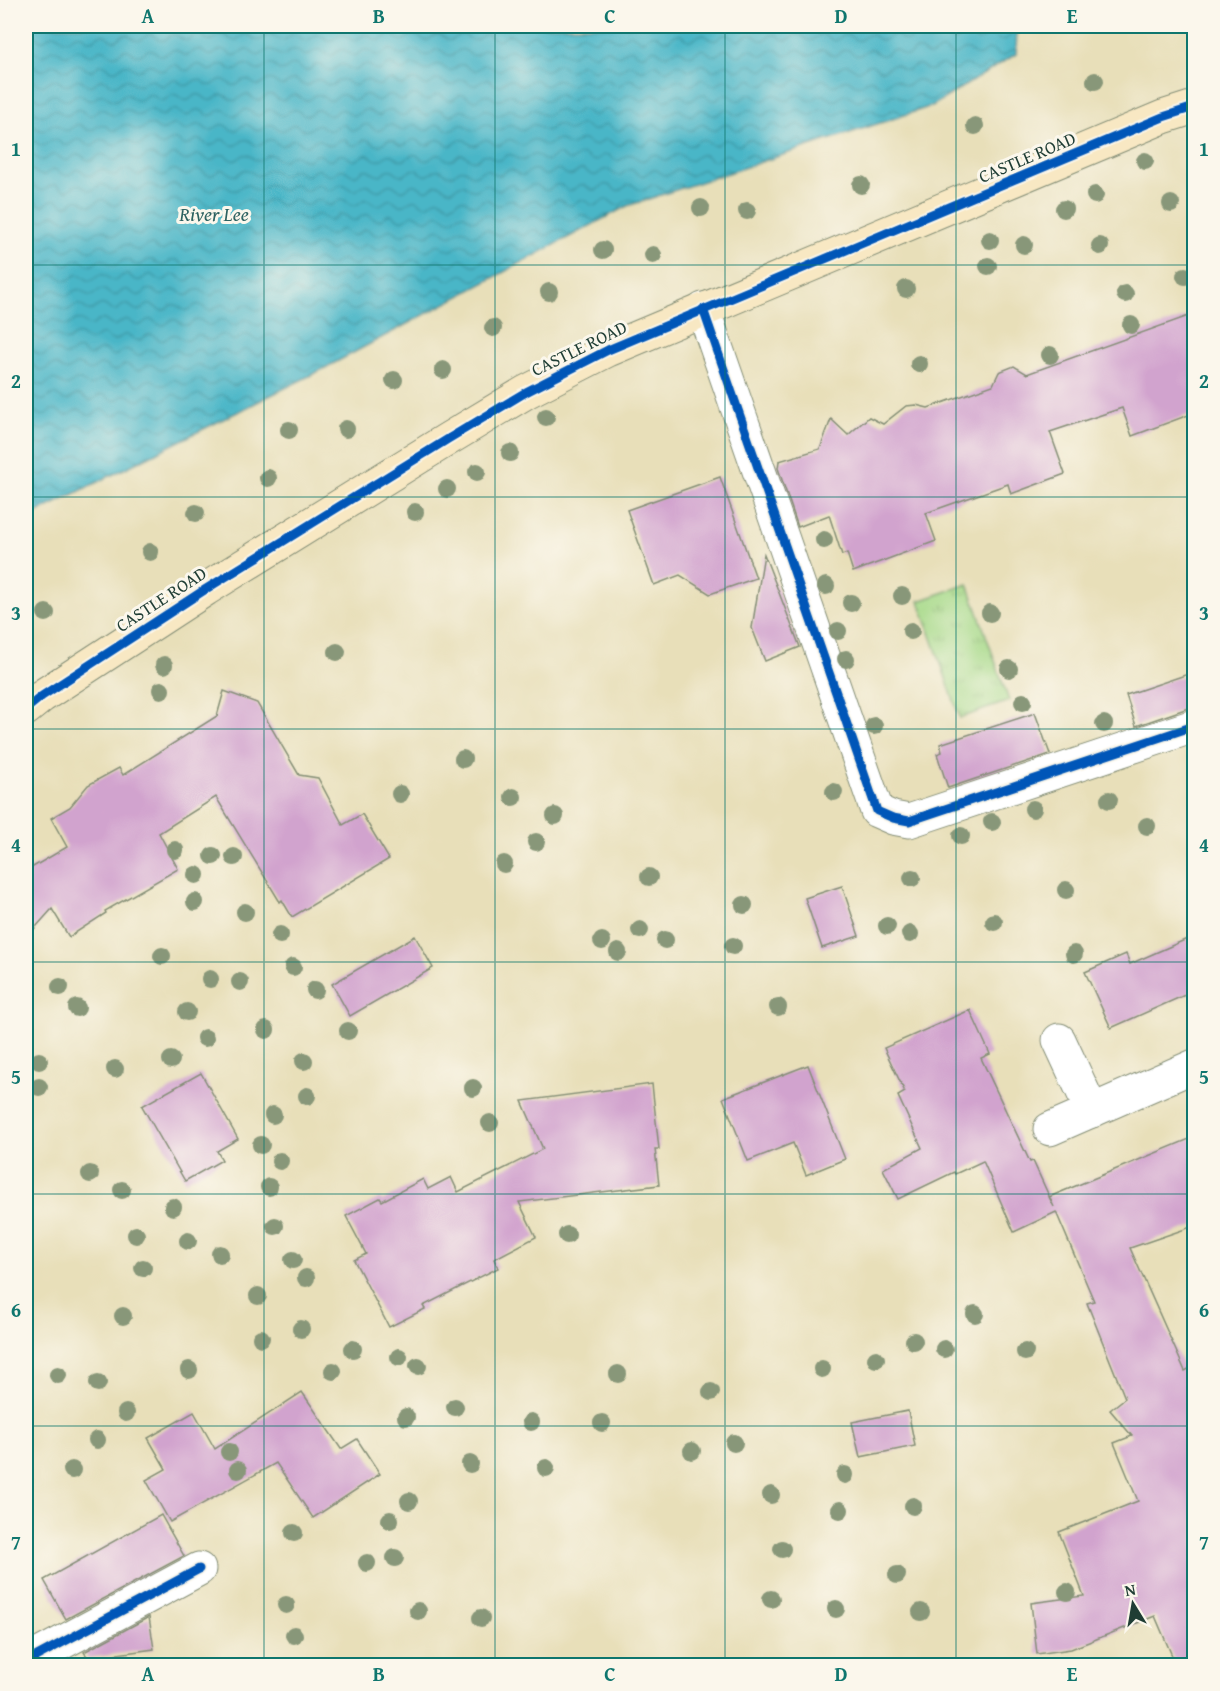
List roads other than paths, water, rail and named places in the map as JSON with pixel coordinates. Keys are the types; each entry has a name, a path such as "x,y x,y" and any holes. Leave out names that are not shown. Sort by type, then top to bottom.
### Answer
{"main road":[{"name":"CASTLE ROAD","path":"26,709 42,696 206,589 526,392 608,350 703,309 1163,117 1194,107"}],"street":[{"path":"703,309 877,811 893,818 909,821 1194,726"},
{"path":"1059,1040 1092,1111"},
{"path":"1050,1129 1194,1066"},
{"path":"26,1662 199,1569"}],"water":[{"name":"River Lee","path":"26,26 1017,26 1016,54 932,106 627,206 325,368 26,518"}]}
